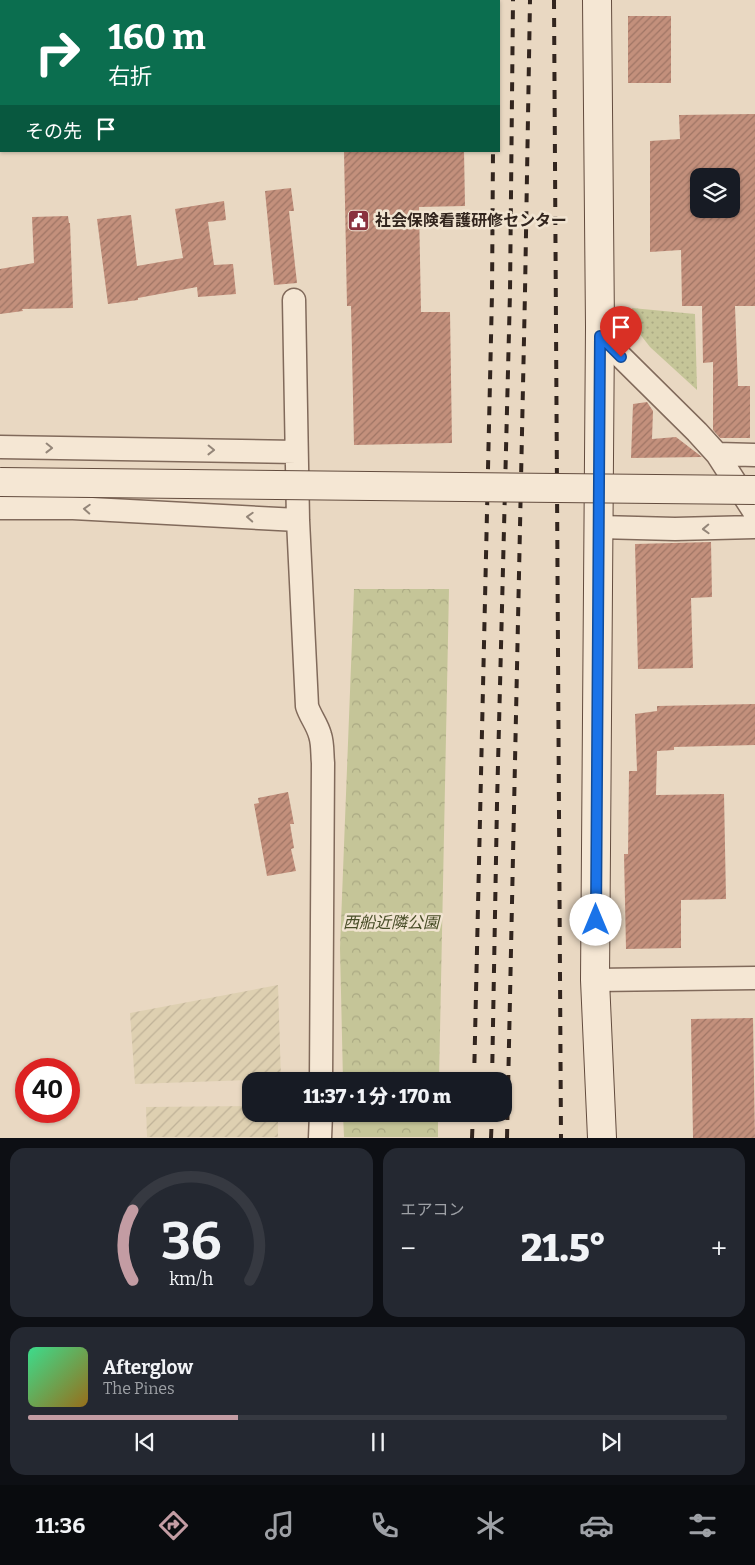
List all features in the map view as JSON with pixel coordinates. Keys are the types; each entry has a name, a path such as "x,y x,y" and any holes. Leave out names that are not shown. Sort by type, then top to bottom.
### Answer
{"street":[{"path":"597,0 600,336 596,980 602,1138"},
{"path":"294,300 298,520 307,706 321,737 323,763 321,1072"},
{"path":"600,336 717,454 755,513"},
{"path":"0,447 296,452"},
{"path":"717,454 755,455"},
{"path":"0,482 755,490"},
{"path":"0,508 73,508 298,520"},
{"path":"599,527 675,529 755,527"},
{"path":"596,980 755,978"},
{"path":"320,1122 320,1138"}],"shaded area":[{"path":"278,985 281,1072 242,1072 242,1080 135,1084 130,1013"},
{"path":"242,1106 242,1122 278,1122 278,1137 147,1137 146,1107"}],"green space":[{"path":"632,308 695,314 697,390 650,347 636,329"},
{"name":"西船近隣公園","path":"354,589 449,589 439,1072 343,1072 340,948"},
{"path":"343,1122 438,1122 438,1137 344,1137"}],"building":[{"path":"628,16 671,16 671,83 628,83"},
{"path":"755,114 755,306 735,306 738,386 750,386 750,438 720,438 713,430 713,362 703,363 702,306 682,306 681,250 650,252 650,141 680,139 679,115"},
{"path":"344,152 464,152 465,206 419,207 421,312 450,312 452,443 354,445 351,306 347,306"},
{"path":"291,188 294,211 289,211 297,283 274,285 265,191"},
{"path":"224,201 226,220 208,222 214,265 233,264 236,294 198,297 197,287 138,298 138,300 108,304 97,219 131,215 137,266 183,258 175,209"},
{"path":"68,216 70,223 73,308 22,309 23,311 0,314 0,269 34,263 32,217"},
{"path":"647,402 653,411 652,439 676,437 702,457 631,458 633,404"},
{"path":"711,542 712,597 691,598 693,668 638,669 635,544"},
{"path":"755,704 755,745 674,747 674,750 657,751 656,795 724,794 726,899 681,900 681,948 626,949 624,854 628,854 629,771 637,771 635,714 657,711 657,706"},
{"path":"288,792 294,824 290,824 294,848 291,849 296,871 267,876 254,804 259,803 258,798"},
{"path":"753,1018 755,1138 693,1138 691,1019"}],"railway":[{"path":"492,1072 510,292 513,0"},
{"path":"507,1138 530,0"},
{"path":"554,0 561,1138"},
{"path":"474,1072 492,294 493,152"},
{"path":"472,1138 473,1122"},
{"path":"491,1138 492,1122"}],"place":[{"name":"社会保険看護研修センター","path":"359,220"}],"route":[{"path":"596,920 600,336 621,357"}]}
